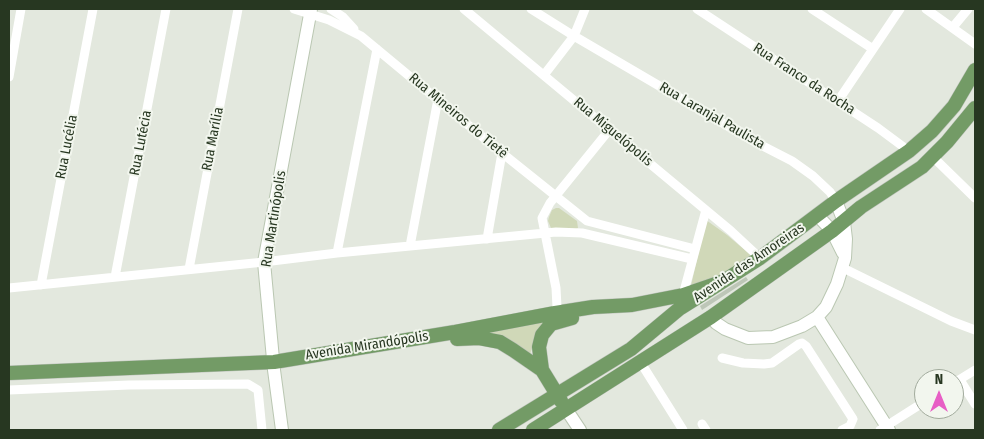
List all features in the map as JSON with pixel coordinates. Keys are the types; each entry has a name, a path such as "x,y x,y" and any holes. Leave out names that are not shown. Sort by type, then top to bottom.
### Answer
{"main road":[{"name":"Avenida das Amoreiras","path":"499,430 631,349 680,309 760,258 836,201 909,151 932,131 954,106 975,70"},
{"name":"Avenida das Amoreiras","path":"533,430 711,317 832,231 861,207 922,167 947,142 975,108"},
{"name":"Avenida Mirandópolis","path":"9,373 274,366 553,318 593,307 632,305 683,295 721,282"},
{"path":"553,318 542,335 539,347 542,370 566,409"},
{"name":"Avenida Mirandópolis","path":"9,381 274,366 468,337 500,342 542,370"}],"street":[{"path":"9,78 22,9"},
{"name":"Rua Lucélia","path":"41,285 93,9"},
{"name":"Rua Lutécia","path":"115,277 166,9"},
{"name":"Rua Marília","path":"189,269 238,9"},
{"name":"Rua Mineiros do Tietê","path":"294,9 311,11 361,36"},
{"name":"Rua Mineiros do Tietê","path":"330,9 343,17 361,36 502,154 587,221"},
{"name":"Rua Miguelópolis","path":"464,9 732,231 760,258"},
{"name":"Rua Laranjal Paulista","path":"531,9 755,142 792,161 830,192 836,201 844,222 846,239 844,263 826,307 818,317"},
{"path":"544,75 574,36 584,9"},
{"name":"Rua Franco da Rocha","path":"697,9 838,101 909,151"},
{"path":"812,9 873,49"},
{"path":"838,101 900,9"},
{"path":"926,9 975,44"},
{"path":"953,27 968,9"},
{"name":"Rua Martinópolis","path":"282,430 264,262 311,11"},
{"path":"337,252 377,49"},
{"path":"410,246 438,99"},
{"path":"553,318 557,307 556,288 542,218 545,211 610,129"},
{"path":"487,239 502,154"},
{"path":"933,157 975,198"},
{"path":"683,295 706,210"},
{"path":"818,216 840,243 844,263 951,321 975,330"},
{"path":"582,233 587,221 695,249"},
{"path":"9,288 264,262 337,252 545,233 582,233 692,259"},
{"path":"711,317 724,329 748,338 772,337 802,326 818,317 885,429 914,409"},
{"path":"951,321 975,323"},
{"path":"722,358 743,363 772,363 802,343 806,346 853,419 850,426 842,430"},
{"path":"640,363 684,430"},
{"path":"964,377 975,370"},
{"path":"9,390 130,385 248,384 258,390 262,430"},
{"path":"964,391 975,404"},
{"path":"566,409 580,430"}],"green space":[{"path":"559,208 577,221 578,228 575,230 551,228 548,221 549,217 552,210"},
{"path":"706,220 752,256 753,260 690,290"},
{"path":"543,322 538,330 530,354 503,338 485,331"}],"building":[{"path":"746,277 748,280 702,310 700,306"}]}
